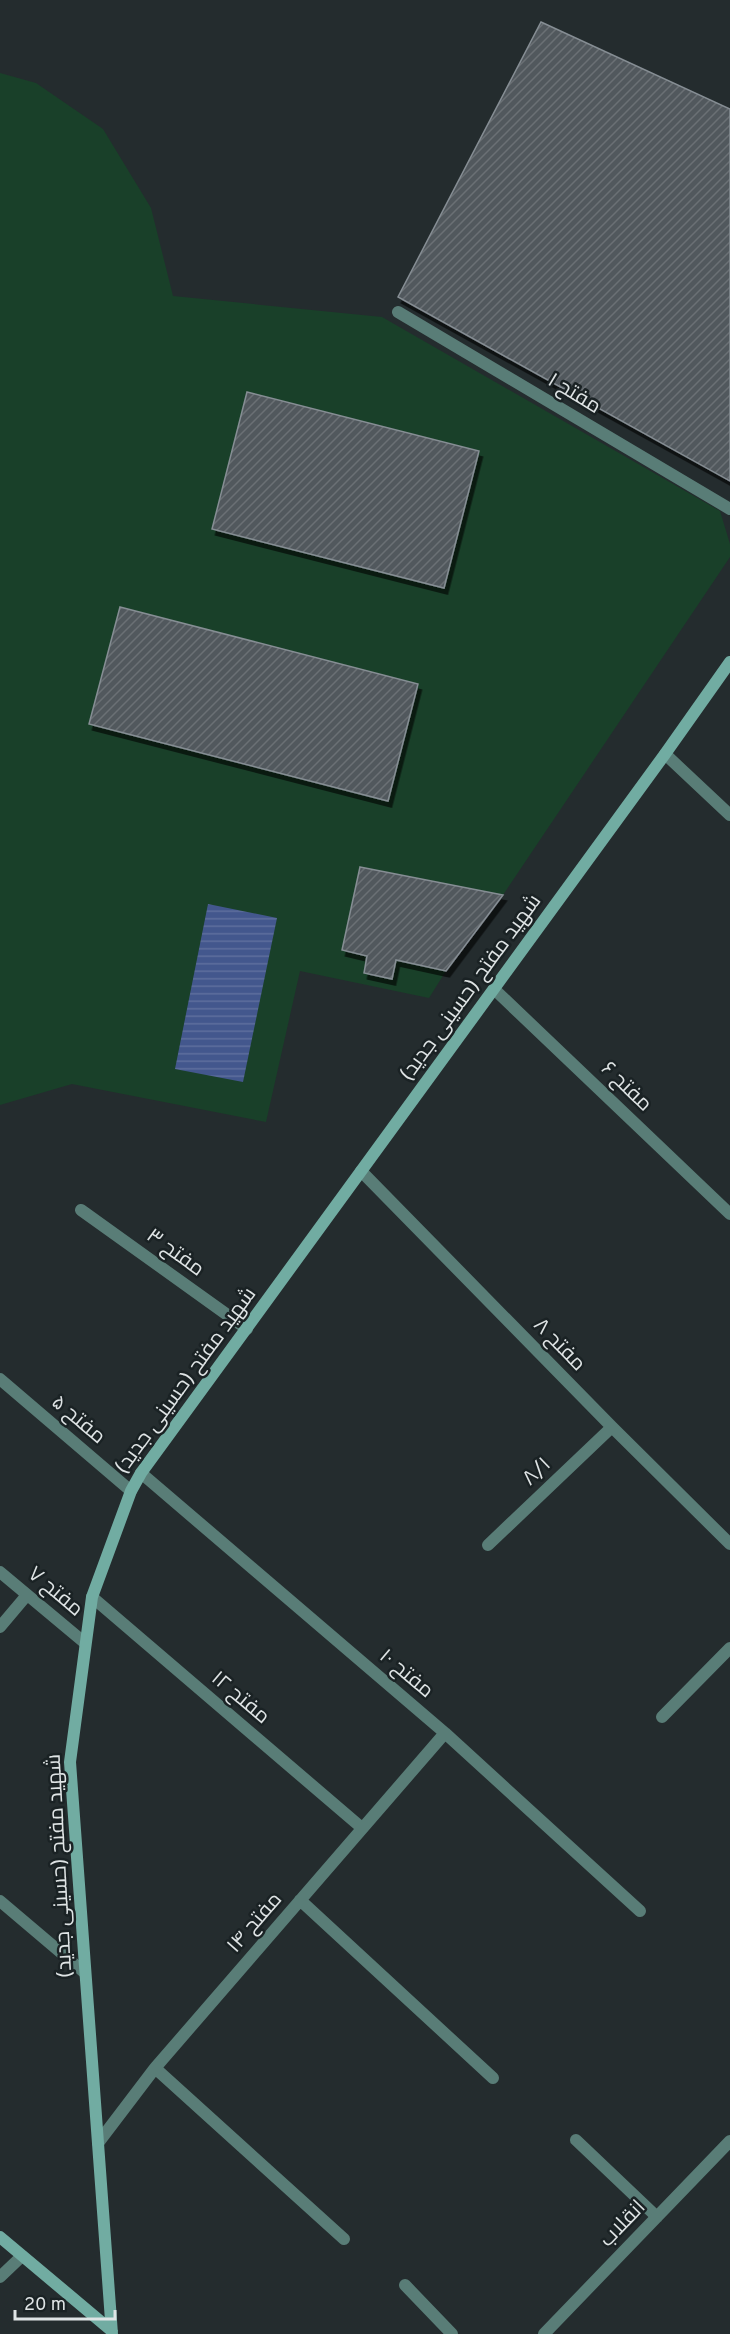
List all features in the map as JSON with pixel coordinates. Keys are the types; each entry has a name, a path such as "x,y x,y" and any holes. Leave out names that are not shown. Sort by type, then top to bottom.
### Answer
{"street":[{"name":"مفتح ۱","path":"398,312 730,509"},
{"name":"شهید مفتح (حسینی جدید)","path":"112,2333 70,1762 92,1597 131,1491 141,1473 730,662"},
{"path":"665,754 730,815"},
{"name":"مفتح ۶","path":"494,989 730,1214"},
{"name":"مفتح ۸","path":"361,1171 730,1544"},
{"name":"مفتح ۳","path":"81,1210 247,1329"},
{"name":"مفتح ۵","path":"0,1379 131,1491"},
{"name":"۸/۱","path":"489,1545 612,1427"},
{"name":"مفتح ۱۰","path":"141,1473 445,1733 640,1911"},
{"name":"مفتح ۷","path":"0,1572 85,1643"},
{"path":"0,1627 27,1595"},
{"name":"مفتح ۱۲","path":"92,1597 363,1828"},
{"path":"662,1717 730,1648"},
{"name":"مفتح ۱۴","path":"98,2143 155,2068 445,1733"},
{"path":"300,1900 493,2078"},
{"path":"0,1901 86,1973"},
{"path":"155,2068 344,2239"},
{"path":"576,2140 657,2217"},
{"name":"انقلاب","path":"544,2334 730,2141"},
{"path":"0,2237 112,2333"},
{"path":"0,2277 22,2256"},
{"path":"405,2285 452,2334"}],"green space":[{"path":"0,73 36,83 103,129 151,208 173,296 382,317 720,511 730,544 730,557 503,895 454,958 429,998 300,971 266,1122 72,1084 0,1105"}],"water":[{"path":"208,904 277,918 243,1082 175,1069"}],"building":[{"path":"541,22 730,109 730,481 398,297"},
{"path":"247,392 479,451 444,588 212,529"},
{"path":"120,607 418,684 388,801 89,724"},
{"path":"360,867 503,895 446,971 396,960 392,979 364,973 367,956 342,950"}]}
